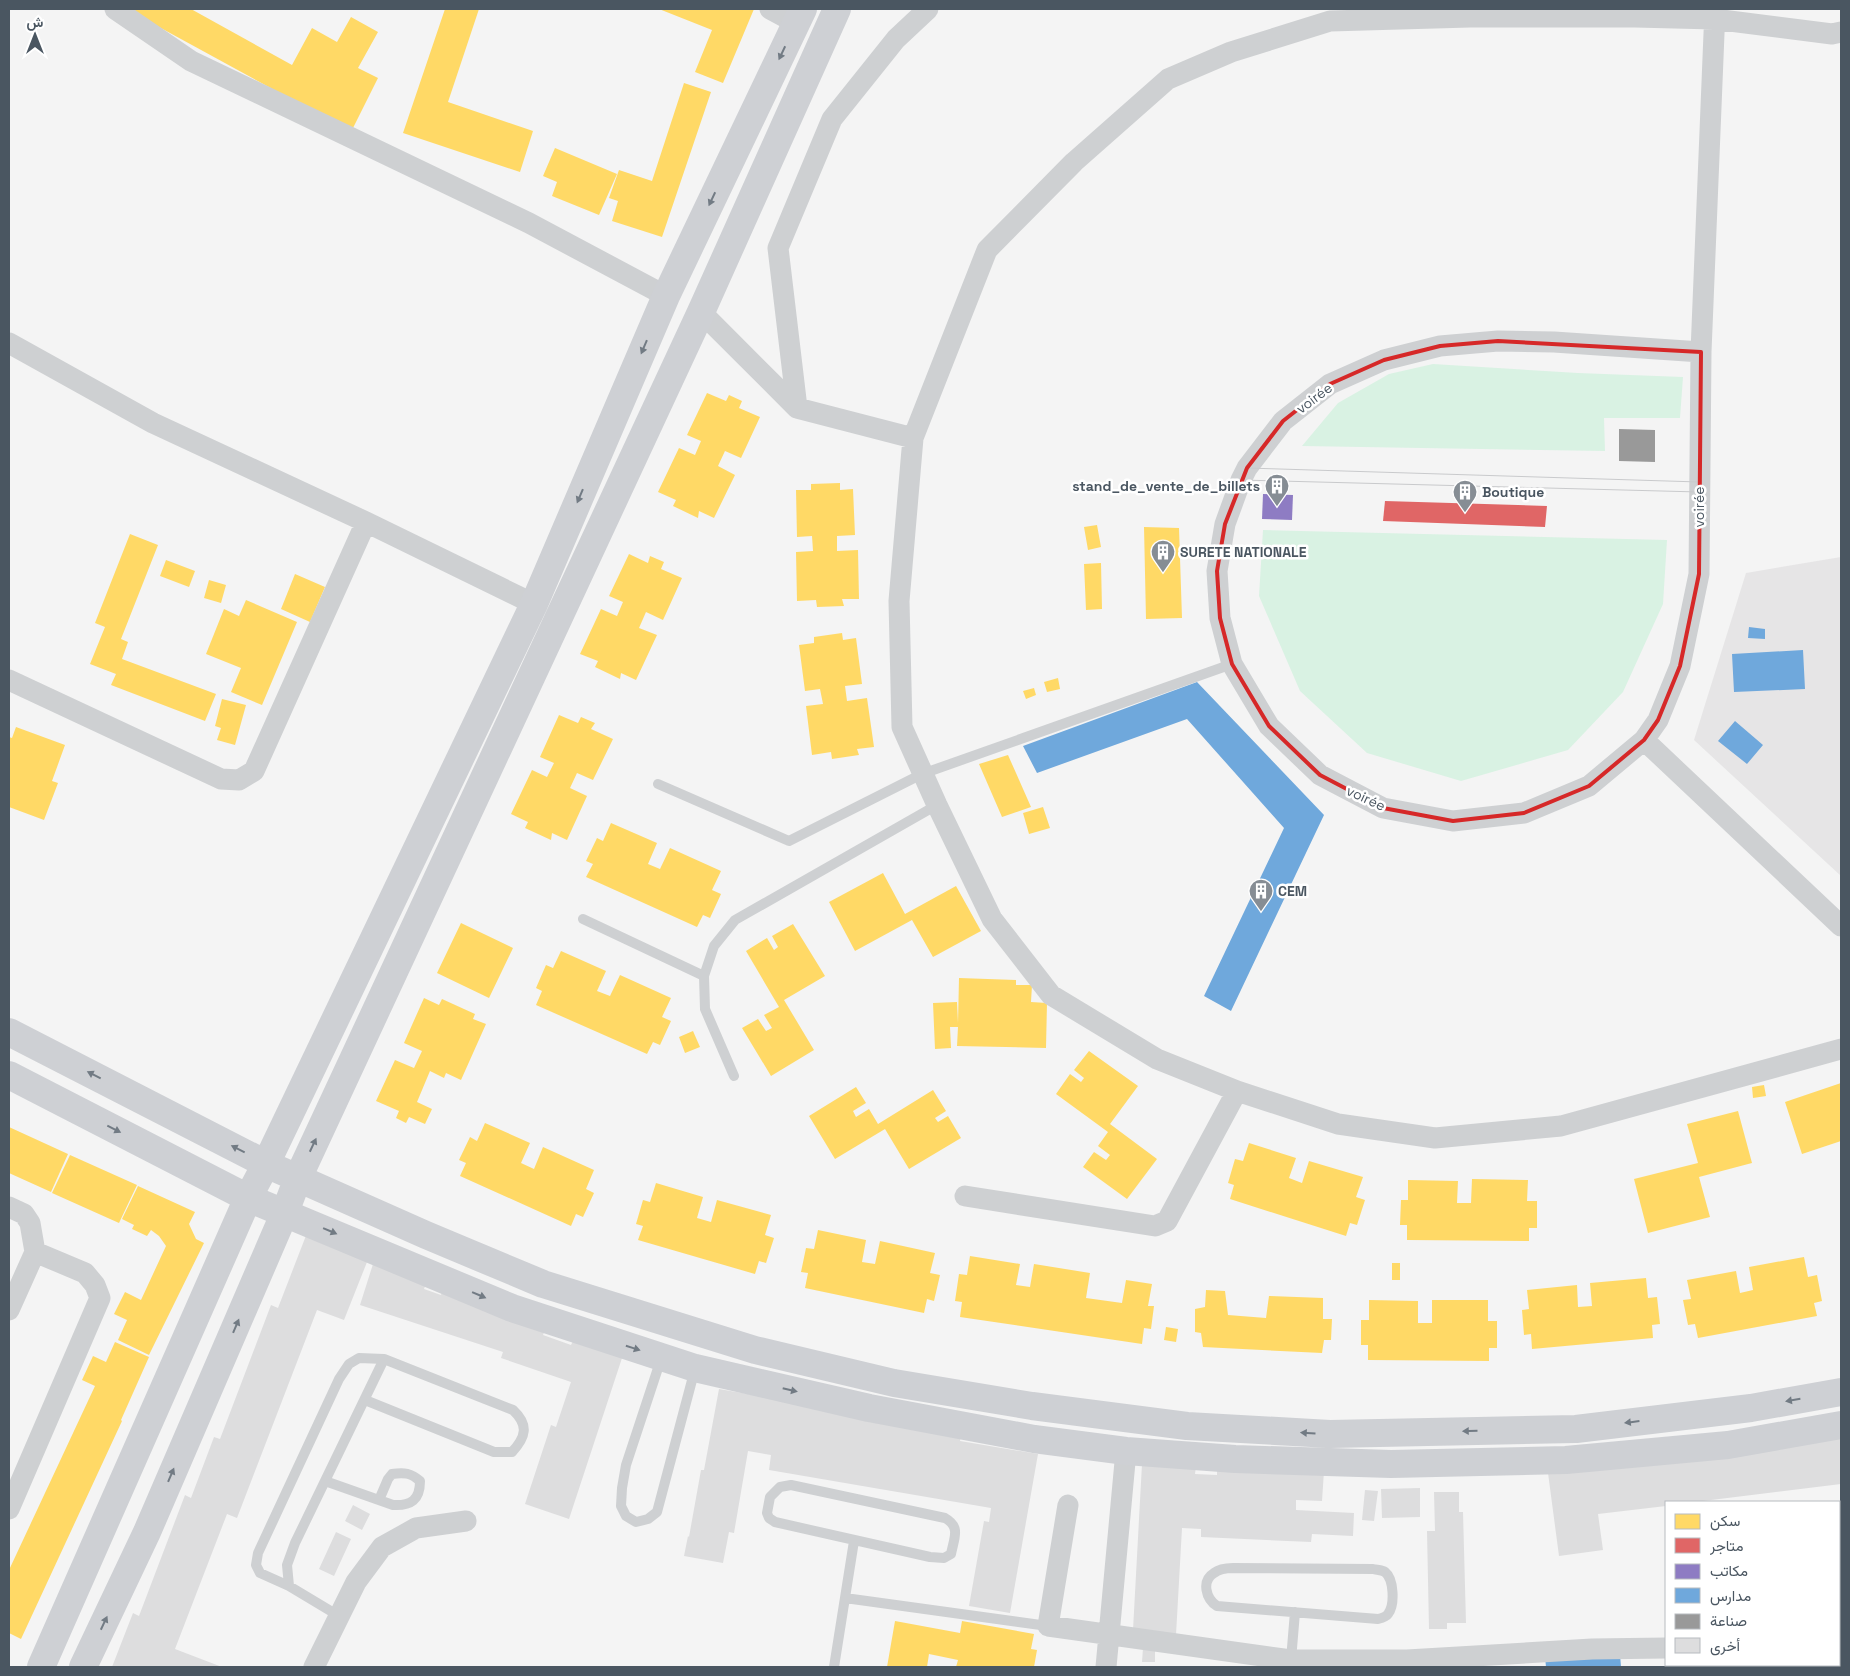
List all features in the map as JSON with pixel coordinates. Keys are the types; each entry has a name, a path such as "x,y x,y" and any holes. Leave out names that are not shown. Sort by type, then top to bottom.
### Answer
{"main road":[{"path":"83,1667 147,1532 298,1178 701,312 837,9"},
{"path":"41,1667 248,1198 534,604 666,296 799,16"},
{"path":"9,1032 266,1164 426,1235 552,1287 755,1350 894,1383 1032,1406 1187,1426 1330,1434 1576,1429 1751,1408 1841,1392"},
{"path":"9,1075 248,1198 512,1308 695,1368 869,1408 1034,1439 1126,1452 1235,1459 1391,1464 1566,1460 1728,1444 1841,1425"}],"street":[{"path":"115,9 191,61 529,223 666,296"},
{"path":"770,9 799,16"},
{"path":"797,408 778,248 832,119 896,39 928,9"},
{"path":"1701,352 1715,14"},
{"path":"1841,32 1832,34 1715,14 1470,16 1330,21 1231,52 1168,79 1074,162 987,250 913,438 899,602 902,727 922,774 992,919 1051,995 1157,1059 1237,1091 1338,1124 1435,1138 1561,1126 1841,1049"},
{"path":"701,312 797,408 913,438"},
{"name":"voirée","path":"1517,341 1701,352 1699,574 1680,666 1658,720 1644,740 1589,786 1524,814 1453,821 1383,808 1320,775 1269,726 1232,664 1220,618 1217,571 1224,524 1241,480 1247,468 1283,421 1330,384 1384,360 1440,346 1517,341"},
{"path":"9,343 153,423 366,522 534,604"},
{"path":"9,680 222,779 239,780 254,771 366,522"},
{"path":"1644,740 1841,926"},
{"path":"965,1196 1155,1226 1167,1221 1237,1091"},
{"path":"9,1207 24,1214 30,1223 34,1252 9,1310"},
{"path":"9,1509 100,1298 95,1285 85,1273 34,1252"},
{"path":"1106,1667 1126,1452"},
{"path":"1068,1504 1048,1626 1291,1660 1407,1660 1592,1649 1665,1648"},
{"path":"314,1667 356,1582 382,1547 416,1528 466,1521"}],"lane":[{"path":"658,784 789,840 922,774 1232,664"},
{"path":"734,1076 705,1009 704,976 714,946 735,920 937,805"},
{"path":"583,919 704,976"},
{"path":"661,1357 626,1465 622,1488 621,1506 626,1516 636,1522 648,1519 657,1512 695,1368"},
{"path":"339,1616 289,1586 260,1573 256,1565 258,1553 339,1379 349,1364 359,1358 384,1359 513,1410 522,1418 524,1426 522,1442 512,1452 494,1452 365,1400"},
{"path":"289,1586 287,1565 295,1543 384,1359"},
{"path":"325,1481 379,1500"},
{"path":"791,1485 945,1518 953,1522 956,1529 951,1554 944,1558 930,1557 854,1541 776,1522 769,1518 768,1514 770,1497 780,1487 791,1485"},
{"path":"834,1667 854,1541"},
{"path":"1233,1568 1373,1568 1384,1572 1390,1577 1393,1587 1391,1608 1384,1618 1294,1612 1217,1606 1208,1597 1206,1590 1207,1581 1216,1571 1233,1568"},
{"path":"845,1598 1048,1626"},
{"path":"1291,1660 1294,1612"}],"highlighted area":[{"path":"1498,341 1701,352 1699,574 1680,666 1658,720 1644,740 1589,786 1524,813 1453,821 1383,808 1320,775 1269,726 1232,664 1220,618 1217,571 1225,524 1247,468 1283,421 1330,384 1384,360 1440,346"}],"shaded area":[{"path":"1841,557 1841,876 1694,740 1746,573"}],"green space":[{"path":"1433,364 1683,377 1680,418 1604,418 1605,451 1302,446 1338,403 1389,374"},
{"path":"1263,530 1667,540 1663,604 1623,692 1568,750 1461,781 1367,753 1300,691 1259,596"}],"building: سكن":[{"path":"126,9 191,9 292,65 312,28 337,42 351,17 378,32 358,68 378,78 352,130 322,116"},
{"path":"445,9 479,9 448,102 533,131 520,172 403,133"},
{"path":"659,9 754,9 723,83 695,72 712,30"},
{"path":"684,83 711,92 662,237 612,221 618,201 609,198 619,170 652,181"},
{"path":"555,148 617,174 599,215 552,196 557,182 543,176"},
{"path":"707,393 726,401 729,395 742,401 739,408 760,417 741,458 725,451 718,466 735,475 714,518 699,511 698,518 673,506 676,500 658,492 679,448 695,455 701,441 687,435"},
{"path":"840,483 840,490 853,489 855,535 837,536 837,551 858,550 859,599 842,599 844,606 817,607 816,600 797,601 796,552 813,551 812,536 797,537 796,490 811,490 811,484"},
{"path":"1097,525 1101,547 1088,550 1084,527"},
{"name":"SURETE NATIONALE","path":"1144,527 1179,528 1182,618 1146,619"},
{"path":"130,534 158,545 121,639 128,642 122,659 216,694 205,721 111,685 116,674 90,664 105,627 95,623"},
{"path":"629,554 648,563 650,556 664,562 661,569 682,578 663,620 646,612 639,628 657,635 636,680 621,673 620,679 595,667 598,661 580,654 601,609 617,616 623,602 609,596"},
{"path":"166,560 195,571 189,587 160,576"},
{"path":"1101,563 1102,609 1086,610 1084,564"},
{"path":"295,574 325,587 310,622 281,609"},
{"path":"209,580 226,585 221,603 204,598"},
{"path":"246,600 297,622 262,705 231,692 241,668 206,654 224,609 239,616"},
{"path":"842,633 843,640 856,638 862,684 845,686 847,701 867,698 874,747 857,749 859,755 832,759 831,752 812,755 806,706 823,704 820,689 805,691 799,645 814,643 814,637"},
{"path":"1058,678 1060,689 1047,692 1044,682"},
{"path":"1034,688 1036,695 1026,699 1023,691"},
{"path":"222,699 246,705 235,745 217,740 221,728 215,726"},
{"path":"559,715 578,723 581,717 595,723 591,729 613,739 593,780 577,773 570,788 587,796 567,840 552,833 551,840 525,828 528,822 511,814 532,770 547,777 554,763 540,757"},
{"path":"16,727 65,745 52,781 58,783 44,820 9,807 9,737 12,738"},
{"path":"1008,755 1031,807 1002,817 979,764"},
{"path":"1043,807 1050,828 1029,834 1023,813"},
{"path":"611,823 657,843 648,864 660,869 670,848 721,871 712,890 721,894 710,918 703,915 697,927 586,877 593,864 586,861 597,838 603,841"},
{"path":"883,873 905,914 956,886 981,931 933,957 912,920 855,951 829,902"},
{"path":"461,923 513,948 489,998 437,973"},
{"path":"793,924 825,976 784,1000 814,1050 771,1076 742,1028 758,1019 766,1031 772,1028 764,1015 779,1007 746,951 767,938 774,950 778,947 772,936"},
{"path":"561,951 606,971 597,991 610,996 620,975 671,998 662,1017 671,1021 660,1045 653,1042 647,1054 536,1005 542,991 536,988 546,965 553,968"},
{"path":"959,978 1016,980 1016,985 1032,985 1031,1002 1047,1003 1046,1048 957,1046 958,1027 950,1027 951,1048 935,1049 933,1003 957,1002 958,1023"},
{"path":"424,998 439,1005 442,999 475,1014 473,1019 486,1024 461,1080 446,1073 444,1078 430,1071 417,1102 432,1109 425,1124 409,1117 406,1123 396,1118 399,1111 376,1101 395,1060 414,1068 422,1051 404,1043"},
{"path":"693,1031 700,1047 685,1053 679,1037"},
{"path":"1089,1051 1138,1086 1110,1124 1157,1159 1127,1199 1083,1167 1094,1152 1106,1160 1110,1155 1098,1146 1108,1132 1056,1094 1070,1074 1081,1082 1084,1078 1074,1070"},
{"path":"1841,1083 1841,1141 1802,1154 1785,1102"},
{"path":"1764,1085 1766,1096 1753,1098 1752,1087"},
{"path":"856,1087 866,1103 853,1111 856,1117 869,1109 878,1124 933,1090 946,1111 935,1118 938,1122 948,1116 961,1138 909,1169 885,1129 835,1159 809,1116"},
{"path":"1738,1111 1752,1163 1699,1177 1710,1217 1648,1233 1634,1179 1698,1163 1687,1124"},
{"path":"485,1123 530,1143 521,1163 534,1169 543,1147 594,1170 586,1189 594,1193 583,1217 576,1214 571,1226 460,1176 466,1163 459,1160 470,1137 477,1141"},
{"path":"9,1127 68,1154 51,1192 9,1173"},
{"path":"1249,1143 1296,1158 1289,1178 1302,1183 1309,1161 1363,1177 1356,1197 1365,1200 1357,1225 1350,1223 1346,1236 1230,1199 1234,1185 1228,1183 1235,1159 1243,1161"},
{"path":"70,1155 137,1185 119,1223 52,1193"},
{"path":"1472,1179 1528,1180 1527,1201 1537,1201 1537,1228 1529,1228 1529,1241 1407,1240 1407,1225 1400,1225 1401,1200 1408,1200 1408,1180 1458,1181 1457,1203 1471,1203"},
{"path":"656,1183 703,1197 697,1218 711,1222 717,1200 771,1215 765,1235 774,1238 766,1263 759,1261 755,1274 638,1240 643,1226 636,1224 643,1200 650,1202"},
{"path":"138,1186 195,1212 189,1224 196,1239 204,1243 149,1355 118,1340 127,1320 114,1314 125,1292 141,1300 166,1246 159,1236 151,1230 147,1236 132,1229 134,1225 122,1219"},
{"path":"818,1230 866,1240 862,1262 875,1264 880,1241 935,1253 930,1273 940,1275 934,1301 927,1299 924,1313 805,1288 808,1273 801,1272 806,1248 814,1249"},
{"path":"970,1256 1020,1264 1016,1285 1030,1287 1034,1264 1090,1273 1086,1298 1122,1303 1126,1280 1152,1284 1148,1306 1154,1306 1151,1329 1144,1328 1142,1344 960,1317 962,1302 955,1301 959,1274 967,1275"},
{"path":"1804,1257 1808,1277 1817,1275 1822,1301 1814,1303 1817,1316 1698,1338 1695,1324 1688,1325 1683,1300 1691,1299 1687,1280 1736,1271 1740,1293 1753,1290 1749,1267"},
{"path":"1392,1263 1400,1263 1400,1280 1392,1280"},
{"path":"1646,1278 1648,1298 1657,1297 1660,1324 1652,1325 1653,1338 1532,1349 1531,1334 1524,1335 1522,1310 1529,1309 1527,1290 1577,1285 1578,1307 1592,1306 1590,1283"},
{"path":"1206,1290 1225,1291 1228,1315 1266,1318 1269,1296 1323,1298 1323,1319 1332,1319 1331,1340 1324,1340 1322,1353 1203,1347 1201,1333 1195,1332 1195,1309 1205,1307"},
{"path":"1369,1300 1418,1301 1418,1323 1432,1323 1432,1300 1488,1300 1488,1321 1497,1321 1497,1348 1489,1348 1489,1361 1368,1360 1368,1345 1361,1345 1361,1320 1369,1320"},
{"path":"1166,1327 1178,1329 1176,1342 1164,1340"},
{"path":"115,1342 149,1357 122,1421 21,1639 9,1633 9,1570 95,1386 82,1380 93,1356 106,1362"},
{"path":"895,1621 960,1633 962,1621 1034,1634 1031,1649 1037,1650 1034,1667 956,1667 958,1660 929,1654 927,1667 887,1667"}],"building: متاجر":[{"name":"Boutique","path":"1385,501 1547,506 1545,527 1383,521"}],"building: مكاتب":[{"name":"stand_de_vente_de_billets","path":"1263,494 1293,495 1292,520 1262,519"}],"building: مدارس":[{"path":"1749,627 1765,629 1765,639 1748,638"},
{"path":"1803,650 1805,689 1734,692 1732,654"},
{"name":"CEM","path":"1197,682 1324,815 1231,1011 1204,996 1284,828 1187,719 1037,773 1023,746"},
{"path":"1735,721 1763,745 1747,764 1718,741"},
{"path":"1620,1654 1621,1667 1546,1667 1545,1657"}],"building: صناعة":[{"path":"1619,429 1655,430 1655,462 1619,461"}],"building: أخرى":[{"path":"307,1233 369,1257 344,1320 317,1310 237,1518 227,1514 175,1649 222,1667 112,1667 133,1613 139,1616 185,1495 191,1498 214,1437 220,1439 271,1305 278,1308"},
{"path":"373,1264 427,1281 424,1289 441,1295 442,1291 547,1325 543,1335 571,1345 574,1339 623,1355 569,1519 525,1504 551,1425 556,1427 571,1382 501,1358 503,1352 360,1305"},
{"path":"719,1389 962,1431 960,1441 1038,1454 1010,1613 969,1606 984,1521 989,1522 991,1508 769,1470 771,1455 748,1451 734,1533 729,1532 723,1563 684,1556 701,1470 704,1470"},
{"path":"1841,1436 1841,1484 1703,1501 1665,1501 1665,1506 1598,1514 1603,1550 1559,1556 1548,1473"},
{"path":"1142,1464 1196,1466 1195,1474 1217,1475 1217,1465 1324,1471 1322,1501 1296,1500 1296,1510 1354,1513 1353,1536 1312,1534 1311,1542 1201,1537 1201,1529 1182,1528 1176,1635 1133,1630"},
{"path":"1420,1488 1420,1517 1382,1518 1381,1489"},
{"path":"1365,1490 1378,1491 1374,1521 1362,1520"},
{"path":"1434,1492 1459,1492 1459,1512 1463,1512 1466,1623 1447,1623 1447,1629 1429,1629 1427,1531 1435,1531"},
{"path":"353,1505 370,1514 362,1530 345,1521"},
{"path":"336,1532 351,1539 334,1576 319,1569"},
{"path":"1143,1648 1155,1649 1155,1662 1142,1662"}],"tram line":[{"path":"1247,468 1699,482"},
{"path":"1241,480 1699,492"}],"place":[{"name":"stand_de_vente_de_billets","path":"1277,507"},
{"name":"Boutique","path":"1465,513"},
{"name":"SURETE NATIONALE","path":"1163,573"},
{"name":"CEM","path":"1261,912"}]}
